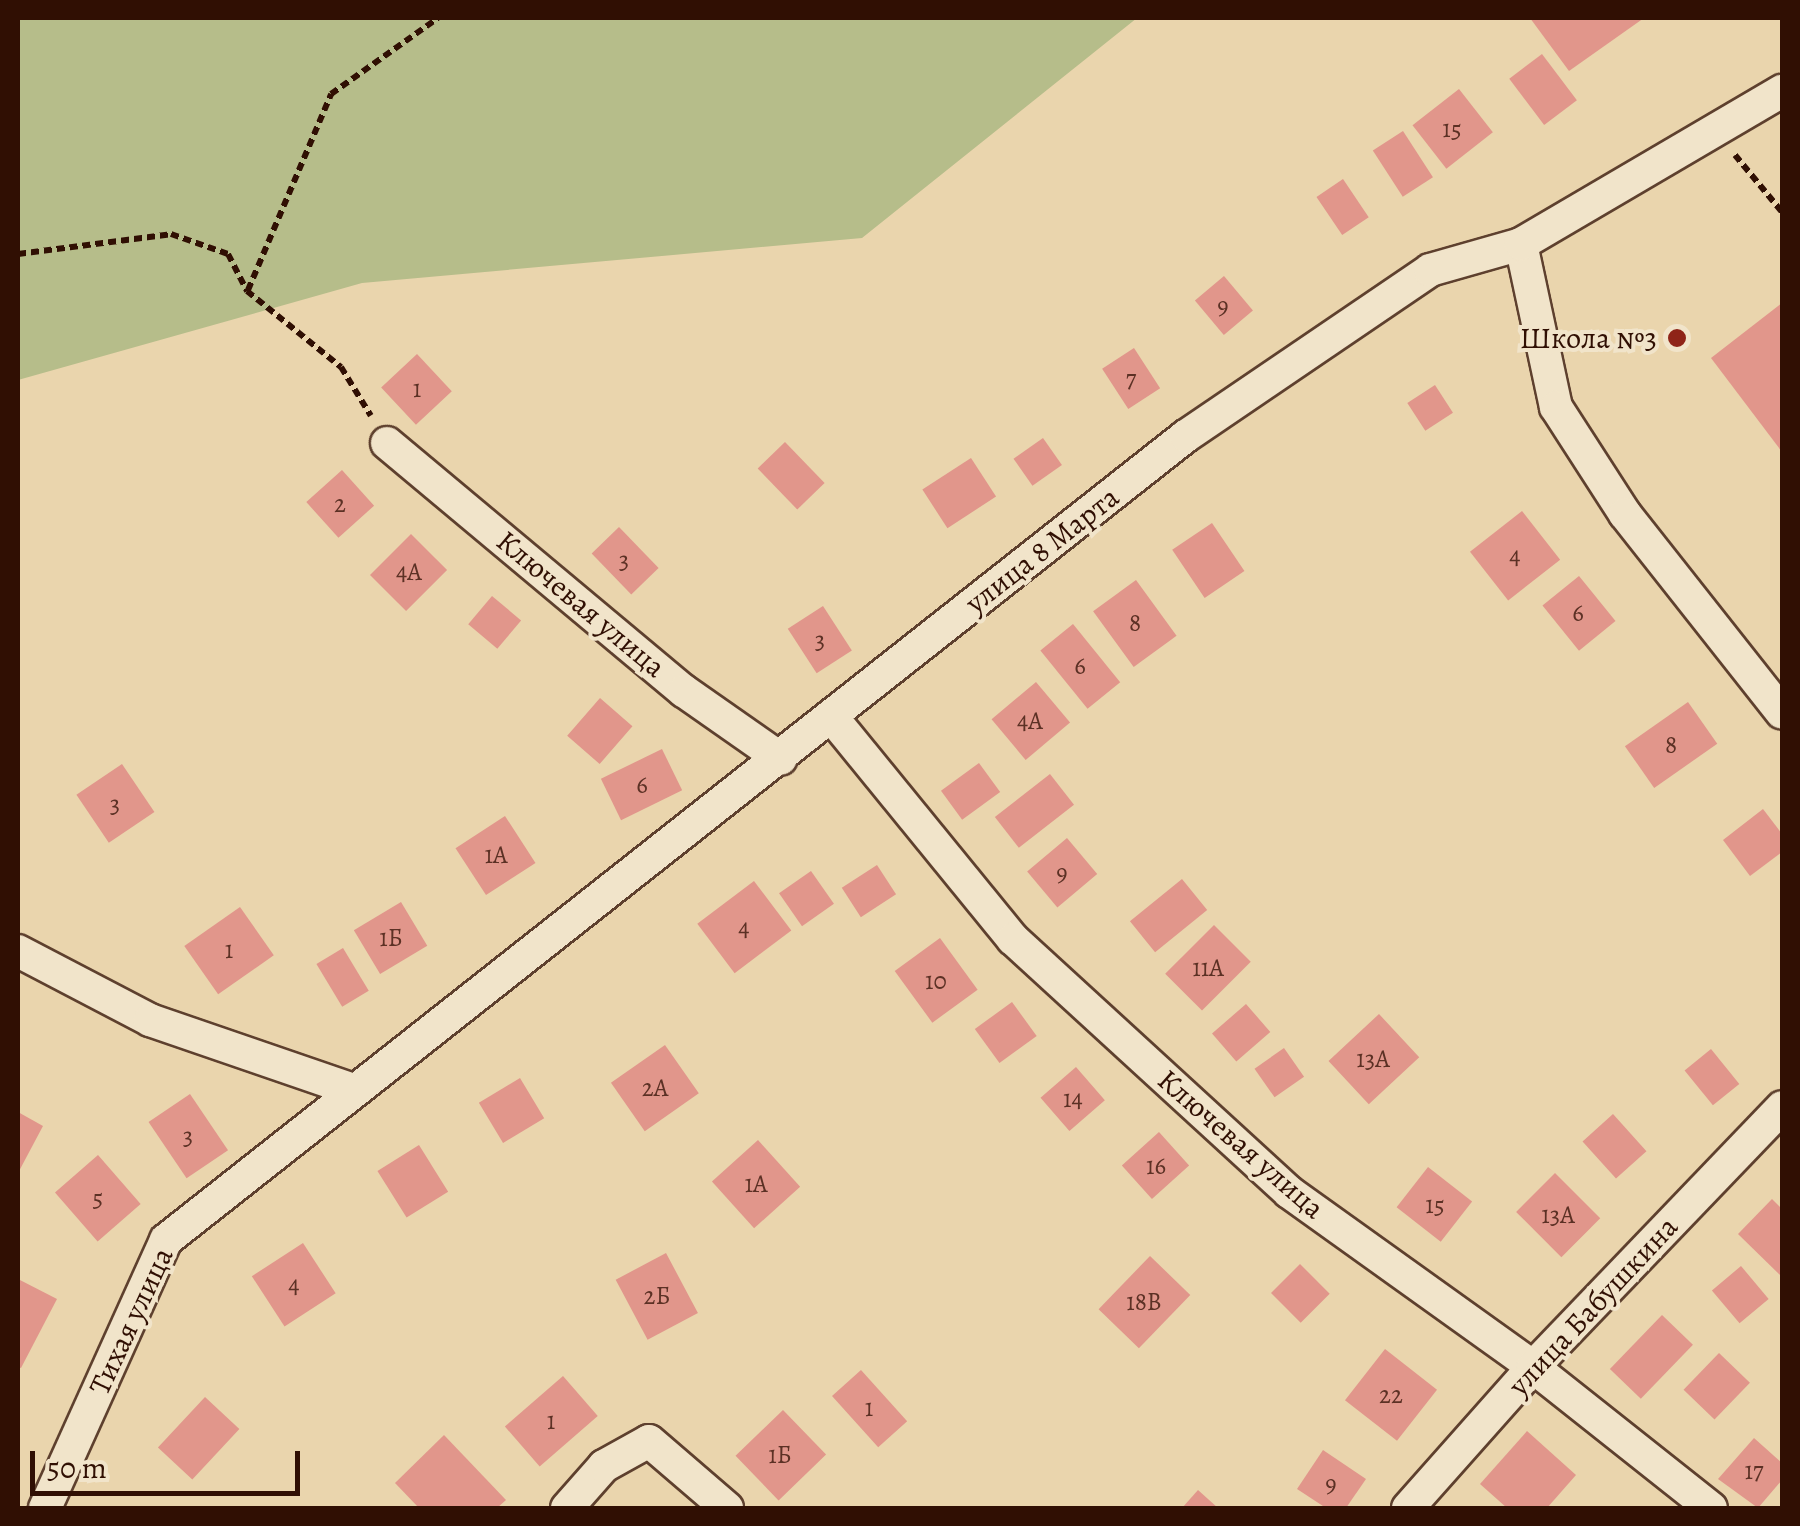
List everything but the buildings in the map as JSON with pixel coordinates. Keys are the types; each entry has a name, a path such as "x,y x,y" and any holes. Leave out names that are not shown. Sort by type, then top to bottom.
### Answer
{"street":[{"name":"улица 8 Марта","path":"353,1090 1219,414 1430,270 1521,244 1782,91"},
{"path":"1521,244 1556,407 1625,514 1782,713"},
{"name":"Ключевая улица","path":"387,443 684,691 780,759"},
{"name":"Ключевая улица","path":"830,716 1013,939 1289,1192 1532,1367 1711,1508"},
{"path":"18,952 150,1020 353,1090"},
{"name":"Тихая улица","path":"45,1508 166,1240 353,1090"},
{"name":"улица Бабушкина","path":"1408,1508 1532,1367 1782,1107"},
{"path":"567,1508 604,1466 649,1441 727,1508"}],"path":[{"path":"247,291 332,94 438,18"},
{"path":"1718,129 1782,212"},
{"path":"18,254 171,234 228,254 247,291 341,367 387,443"}],"green space":[{"path":"18,18 1137,18 862,238 362,283 18,380"}],"place":[{"name":"Школа №3","path":"1677,338"}]}
